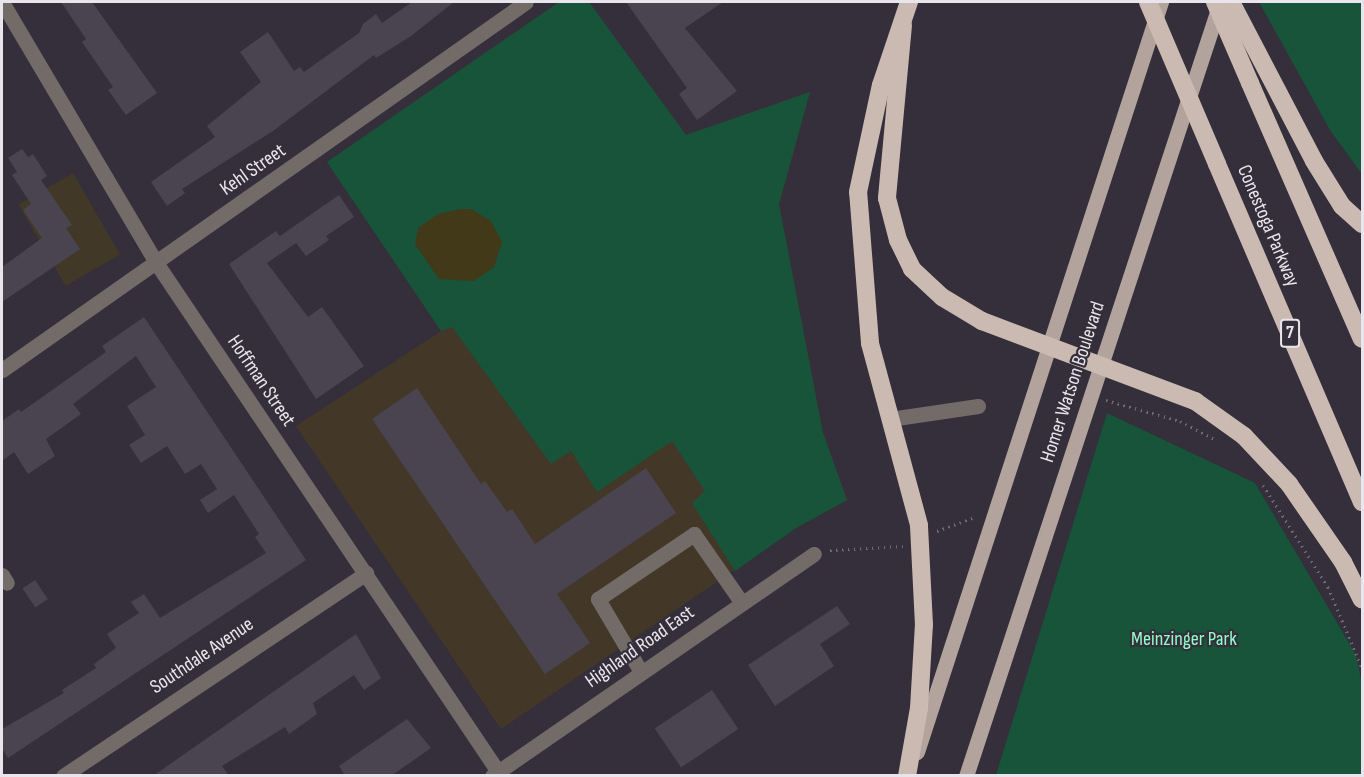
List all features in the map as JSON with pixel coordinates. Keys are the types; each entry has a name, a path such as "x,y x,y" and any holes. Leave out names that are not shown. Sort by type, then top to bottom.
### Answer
{"highway":[{"path":"908,776 919,708 923,637 920,540 870,344 858,192 881,85 909,2"},
{"name":"Conestoga Parkway","path":"1148,2 1362,502"},
{"name":"Conestoga Parkway","path":"1215,2 1362,339"},
{"path":"1231,2 1314,161 1342,206 1362,224"},
{"path":"903,25 888,198 898,240 912,269 942,297 982,321 1052,344 1100,366 1195,401 1244,436 1289,484 1343,562 1362,600"}],"main road":[{"name":"Homer Watson Boulevard","path":"908,776 1052,344 1161,2"},
{"name":"Homer Watson Boulevard","path":"966,776 1220,2"}],"street":[{"name":"Hoffman Street","path":"2,2 7,21 155,261 366,573 497,774"},
{"name":"Kehl Street","path":"2,370 526,2"},
{"path":"890,419 978,406"},
{"path":"641,672 598,599 607,592 694,534 742,603"},
{"name":"Highland Road East","path":"497,774 814,554"},
{"name":"Southdale Avenue","path":"63,776 366,573"}],"path":[{"path":"1107,400 1180,421 1221,443"},
{"path":"1259,480 1328,587 1362,668"},
{"path":"814,554 871,547 896,549 975,517"}],"shaded area":[{"path":"559,2 589,2 686,135 810,92 779,204 823,433 847,500 796,528 501,729 296,426 441,331 327,162"},
{"path":"73,173 120,254 65,286 18,205"}],"green space":[{"path":"559,2 589,2 686,135 810,92 779,204 823,433 847,500 796,528 735,571 692,503 705,491 672,441 597,492 571,451 551,464 452,327 441,331 327,162"},
{"path":"1259,2 1362,2 1362,174 1330,130"},
{"name":"Meinzinger Park","path":"1107,413 1255,483 1356,655 1362,684 1362,775 996,775"}],"sand":[{"path":"471,209 491,221 502,242 494,267 474,281 439,279 415,244 418,228 438,214"}],"building":[{"path":"61,2 92,2 157,93 126,115 108,90 113,87 82,42 86,39"},
{"path":"412,2 454,2 411,36 376,58 374,55 273,131 182,189 185,193 167,206 151,182 215,137 207,126 261,82 240,52 268,32 294,71 300,67 304,72 359,33 363,24 376,14 382,23"},
{"path":"626,2 723,2 685,28 737,91 697,120 679,94 687,88"},
{"path":"22,149 28,157 33,154 47,176 41,180 72,225 66,228 80,249 2,302 2,267 42,238 23,210 31,204 12,175 17,172 8,158"},
{"path":"339,195 354,217 326,236 329,240 306,256 296,243 267,263 308,317 322,307 364,366 316,399 229,264 276,231 280,236"},
{"path":"144,317 306,560 8,758 2,748 2,729 64,693 62,690 96,668 94,664 116,648 107,634 139,613 131,602 144,594 160,618 266,553 255,537 259,534 234,495 208,513 200,500 217,489 201,464 185,474 167,446 141,463 129,445 145,435 127,406 156,387 136,356 73,404 81,414 46,439 55,456 28,474 14,452 2,461 2,421 19,409 21,412 106,352 102,346"},
{"path":"417,388 481,484 485,481 507,512 512,509 535,544 646,468 676,513 557,594 590,643 545,674 372,419"},
{"path":"35,580 48,599 35,607 23,588"},
{"path":"837,606 850,624 820,644 834,666 775,706 748,665"},
{"path":"356,634 381,678 364,690 354,675 313,703 317,714 289,734 285,727 222,766 229,776 153,776"},
{"path":"712,690 738,729 681,768 655,729"},
{"path":"407,719 431,748 391,776 345,776 339,766"}]}
